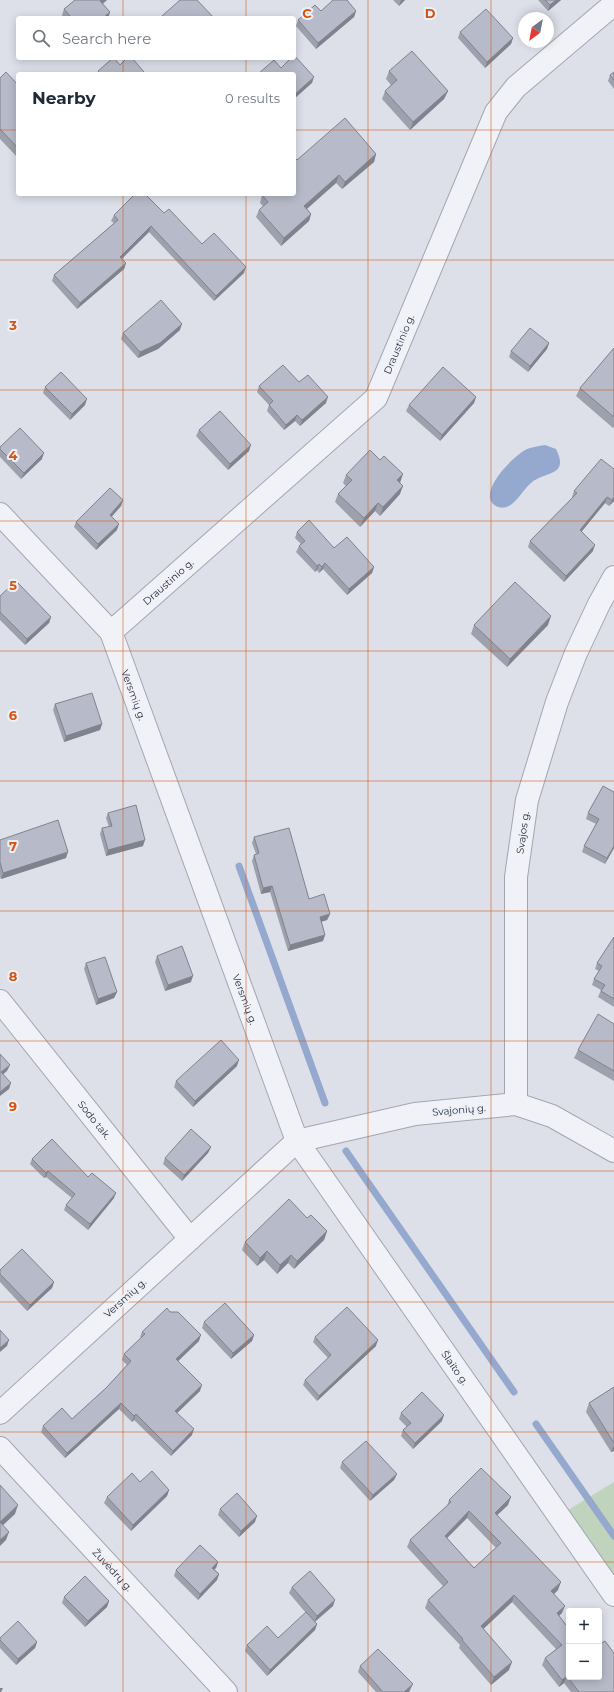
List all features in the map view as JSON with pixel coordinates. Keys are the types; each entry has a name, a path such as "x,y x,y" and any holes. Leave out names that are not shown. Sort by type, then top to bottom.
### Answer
{"street":[{"name":"Draustinio g.","path":"112,632 376,398 496,112 516,87 614,4"},
{"name":"Versmių g.","path":"0,514 112,632 297,1141 0,1413"},
{"name":"Svajos g.","path":"516,1104 516,877 527,800 557,702 576,652 614,577"},
{"name":"Sodo tak.","path":"0,1001 190,1239"},
{"name":"Svajonių g.","path":"297,1141 415,1114 516,1104 552,1116 614,1151"},
{"name":"Šlaito g.","path":"297,1141 614,1595"},
{"name":"Žuvėdrų g.","path":"0,1448 226,1692"}],"green space":[{"path":"614,1482 614,1577 568,1510"}],"water":[{"path":"545,445 556,449 560,464 558,469 536,479 516,500 507,507 502,508 496,506 491,500 490,493 493,484 499,475 514,459 527,449"}],"building":[{"path":"75,0 102,0 100,1 110,12 105,16 70,16 64,9"},
{"path":"180,0 197,0 212,16 162,16"},
{"path":"333,0 347,0 356,11 318,43 298,20 315,5 321,11"},
{"path":"545,0 556,0 550,5"},
{"path":"486,9 513,38 487,62 460,32"},
{"path":"412,51 448,91 413,122 385,91 397,80 389,71"},
{"path":"296,57 314,77 296,93 296,72 260,72 274,60 281,68 289,60 296,60"},
{"path":"111,60 116,60 120,65 125,60 134,60 144,72 99,72 98,71"},
{"path":"6,72 16,83 16,146 0,129 0,78"},
{"path":"614,72 614,80 610,75"},
{"path":"345,118 376,154 345,182 339,175 304,206 311,214 284,238 259,210 268,202 263,196 296,196 296,159 297,160"},
{"path":"133,196 147,196 164,213 169,209 202,244 214,233 246,267 216,296 151,226 120,257 126,263 80,303 54,275 118,220 114,215"},
{"path":"161,300 182,324 160,343 140,352 123,333"},
{"path":"530,328 549,343 530,366 511,351"},
{"path":"614,348 614,417 580,388"},
{"path":"283,365 299,382 308,375 328,397 302,420 297,415 286,425 269,405 273,401 259,386"},
{"path":"443,367 476,397 442,435 409,405"},
{"path":"61,372 87,399 72,414 45,387"},
{"path":"220,411 251,445 230,464 199,430"},
{"path":"20,428 44,453 24,473 0,449 0,447"},
{"path":"370,450 380,460 384,456 403,474 397,480 403,486 383,507 378,503 364,518 338,494 352,480 346,475"},
{"path":"601,459 614,469 614,497 612,500 607,497 580,530 595,545 566,576 530,541 577,493 574,491"},
{"path":"110,488 123,500 110,515 119,524 98,544 76,522"},
{"path":"309,520 334,548 347,537 374,567 349,589 325,563 322,567 319,564 317,566 299,546 305,541 297,532"},
{"path":"16,581 51,617 27,639 0,612 0,596"},
{"path":"515,582 551,616 510,659 474,625"},
{"path":"92,693 102,724 66,736 55,704"},
{"path":"603,786 614,792 614,846 607,858 584,846 599,819 588,813"},
{"path":"136,805 145,840 108,850 102,828 112,826 108,813"},
{"path":"58,820 68,852 3,873 0,862 0,840"},
{"path":"289,828 309,899 324,894 330,914 320,917 325,935 290,945 272,886 263,888 254,855 259,853 254,837"},
{"path":"614,937 614,999 601,991 605,985 594,979 602,966 597,963"},
{"path":"182,946 193,976 168,985 157,956"},
{"path":"105,957 117,992 98,999 86,963"},
{"path":"598,1014 614,1024 614,1071 578,1050"},
{"path":"221,1040 239,1060 195,1101 176,1081"},
{"path":"0,1054 10,1065 1,1072 11,1083 0,1092"},
{"path":"191,1129 211,1147 184,1175 165,1158"},
{"path":"52,1139 88,1177 92,1173 116,1193 90,1224 66,1205 75,1194 48,1171 46,1173 32,1159"},
{"path":"289,1199 307,1218 311,1215 327,1231 297,1261 291,1255 280,1265 267,1251 260,1258 245,1242"},
{"path":"22,1249 54,1282 30,1305 0,1274 0,1270"},
{"path":"225,1303 254,1335 233,1353 204,1322"},
{"path":"347,1307 378,1340 319,1396 305,1380 331,1355 315,1337"},
{"path":"167,1308 170,1312 178,1312 201,1335 176,1359 202,1385 175,1411 194,1429 173,1451 136,1414 134,1416 121,1403 67,1453 43,1426 62,1408 72,1419 106,1388 131,1361 124,1354 145,1334 142,1332"},
{"path":"0,1330 9,1340 0,1348"},
{"path":"614,1387 614,1443 589,1403"},
{"path":"422,1392 444,1415 415,1443 403,1430 411,1423 401,1413"},
{"path":"366,1441 397,1474 373,1495 342,1462"},
{"path":"481,1468 511,1497 495,1513 561,1582 551,1591 565,1606 557,1613 566,1625 566,1677 562,1680 545,1658 562,1645 514,1595 481,1626 512,1662 494,1677 428,1600 448,1582 410,1540 451,1502 449,1500","holes":["469,1511 501,1543 474,1568 445,1536"]},
{"path":"152,1471 169,1490 133,1525 107,1497 132,1473 140,1482"},
{"path":"0,1485 18,1505 0,1522"},
{"path":"237,1493 257,1516 241,1531 220,1509"},
{"path":"0,1522 9,1532 0,1540"},
{"path":"200,1545 218,1562 212,1568 219,1574 200,1594 176,1570"},
{"path":"310,1571 335,1600 317,1616 292,1587"},
{"path":"85,1576 109,1601 88,1621 64,1597"},
{"path":"306,1612 317,1624 270,1670 247,1645 267,1626 278,1638"},
{"path":"18,1621 37,1642 18,1659 0,1640 0,1638"},
{"path":"605,1641 614,1653 614,1692 579,1692 570,1680 602,1680 602,1643"},
{"path":"378,1649 413,1684 404,1692 383,1692 360,1666"}],"waterway":[{"path":"239,866 325,1103"},
{"path":"346,1151 514,1392"},
{"path":"536,1424 614,1536"}]}
